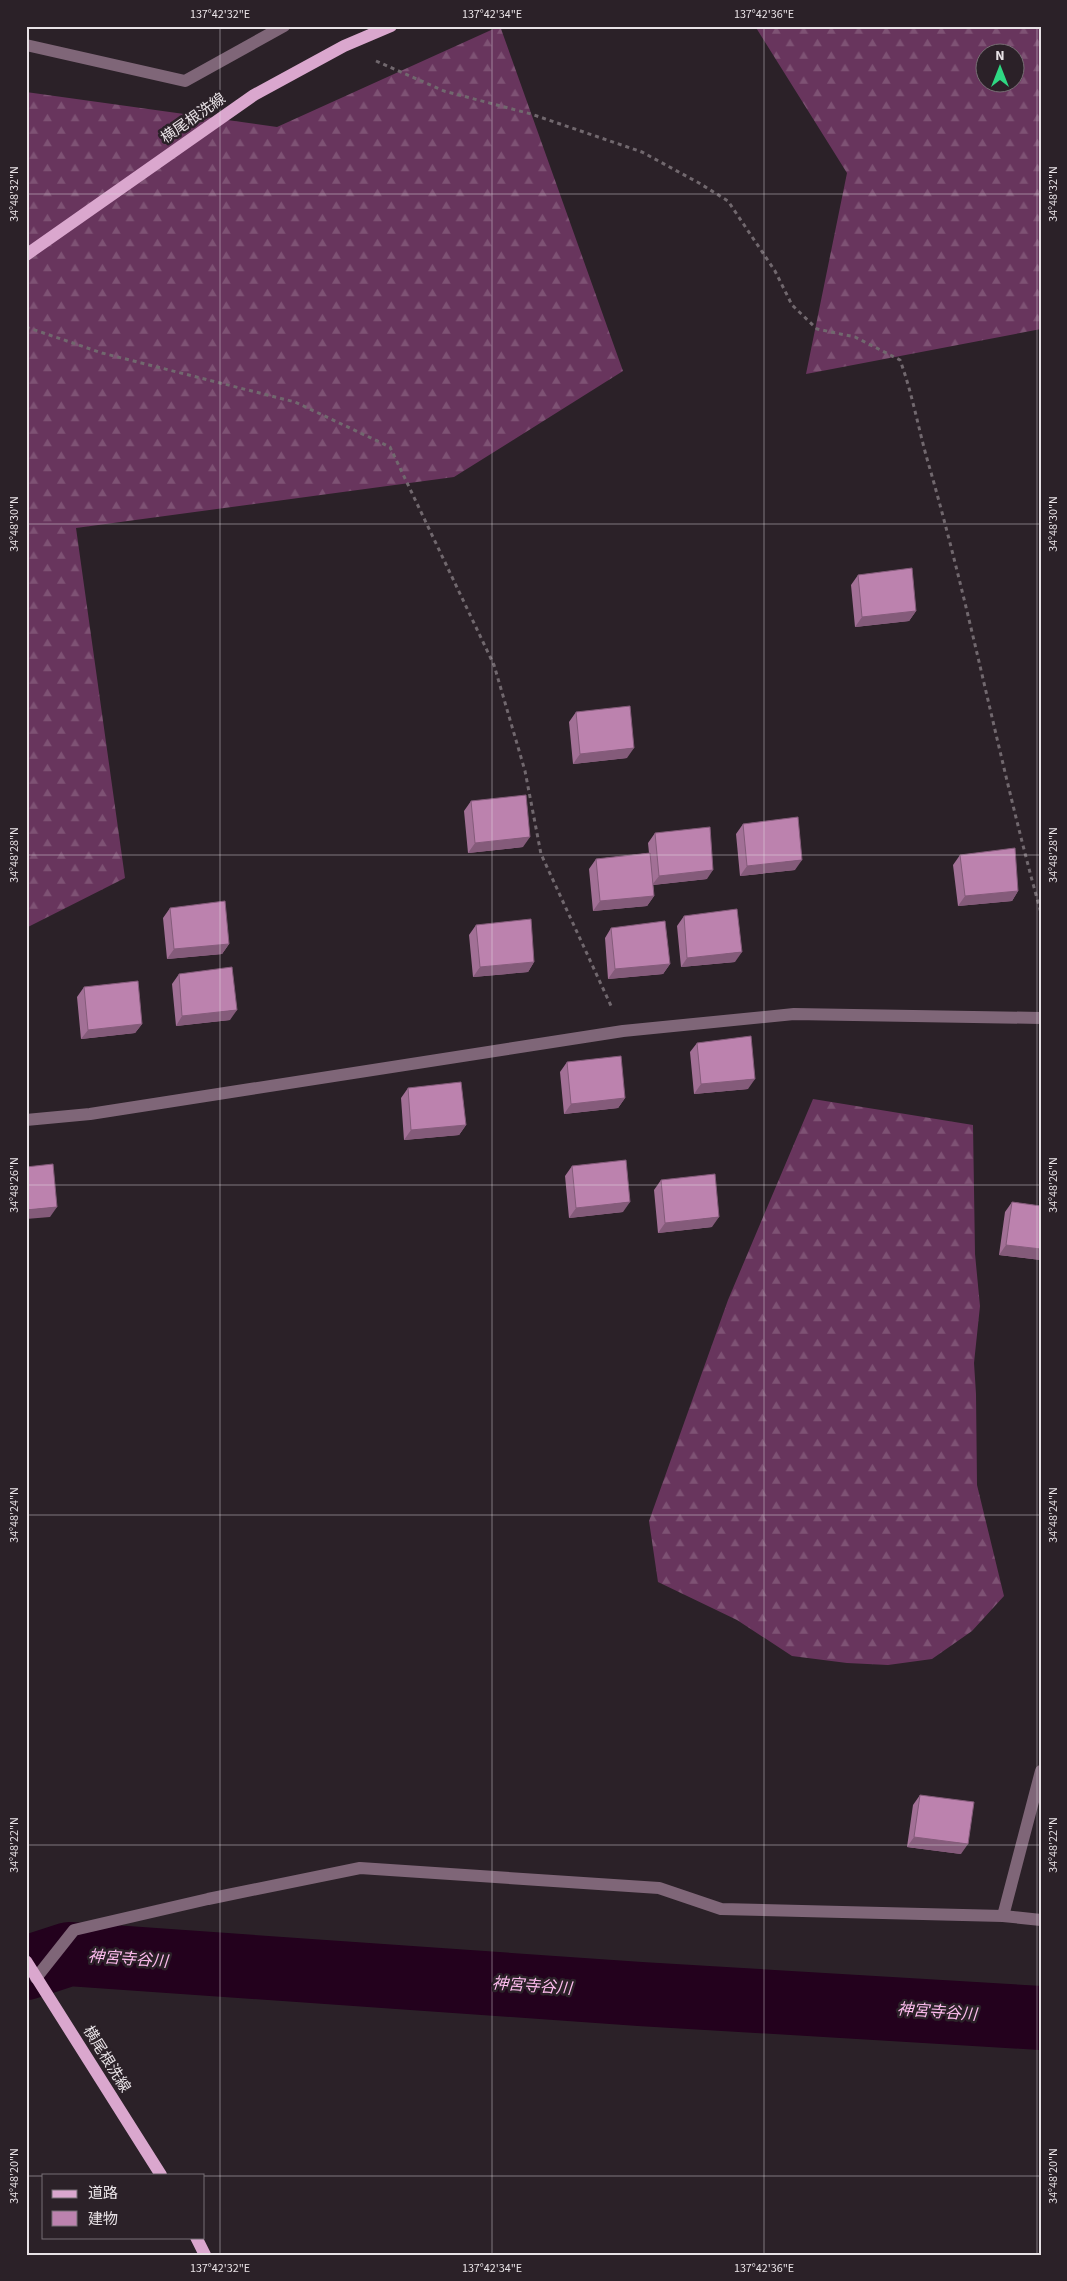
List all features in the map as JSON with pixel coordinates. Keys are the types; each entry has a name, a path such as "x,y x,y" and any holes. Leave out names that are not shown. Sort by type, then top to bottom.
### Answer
{"main road":[{"name":"横尾根洗線","path":"26,255 254,95 344,46 391,26"},
{"name":"横尾根洗線","path":"26,1961 160,2174"},
{"path":"196,2238 204,2255"}],"street":[{"path":"26,45 185,81 284,26"},
{"path":"26,1120 90,1114 623,1031 794,1014 1041,1018"},
{"path":"1003,1916 1041,1771"},
{"path":"36,1978 74,1930 208,1899 360,1868 659,1888 721,1909 1003,1916 1041,1920"}],"path":[{"path":"344,46 444,91 532,114 642,152 699,183 728,201 775,271 792,305 817,329 855,337 900,360 910,387 917,424 950,541 1041,913"},
{"path":"26,327 102,353 295,402 390,447 494,666 525,771 541,854 623,1031"}],"green space":[{"path":"500,26 623,371 454,477 76,528 125,878 26,928 26,92 277,127"},
{"path":"755,26 1041,26 1041,329 806,374 847,173"},
{"path":"813,1099 973,1125 975,1254 980,1306 974,1363 977,1485 1004,1596 972,1631 932,1659 888,1665 847,1663 792,1656 737,1620 658,1582 649,1521 728,1300"}],"building":[{"path":"912,568 916,611 862,617 858,575"},
{"path":"630,706 634,748 580,754 576,712"},
{"path":"526,795 530,837 475,843 471,801"},
{"path":"798,817 802,860 747,866 743,824"},
{"path":"710,827 713,870 659,876 655,833"},
{"path":"1015,848 1018,891 965,896 960,855"},
{"path":"650,853 654,896 600,901 596,859"},
{"path":"225,901 229,944 174,949 170,908"},
{"path":"737,909 742,952 687,958 684,916"},
{"path":"531,919 534,962 480,967 476,925"},
{"path":"665,921 670,964 615,969 611,928"},
{"path":"232,967 237,1010 182,1016 179,974"},
{"path":"138,981 142,1024 88,1030 84,987"},
{"path":"751,1036 755,1079 701,1084 697,1043"},
{"path":"621,1056 625,1098 571,1104 567,1062"},
{"path":"461,1082 466,1125 411,1130 408,1088"},
{"path":"626,1160 630,1202 576,1208 572,1166"},
{"path":"53,1164 57,1207 26,1210 26,1167"},
{"path":"715,1174 719,1217 665,1223 661,1180"},
{"path":"1012,1202 1041,1206 1041,1249 1006,1245"},
{"path":"920,1795 974,1802 968,1844 914,1837"}],"waterway":[{"name":"神宮寺谷川","path":"26,1968 69,1954 640,1994 1041,2018"}]}
